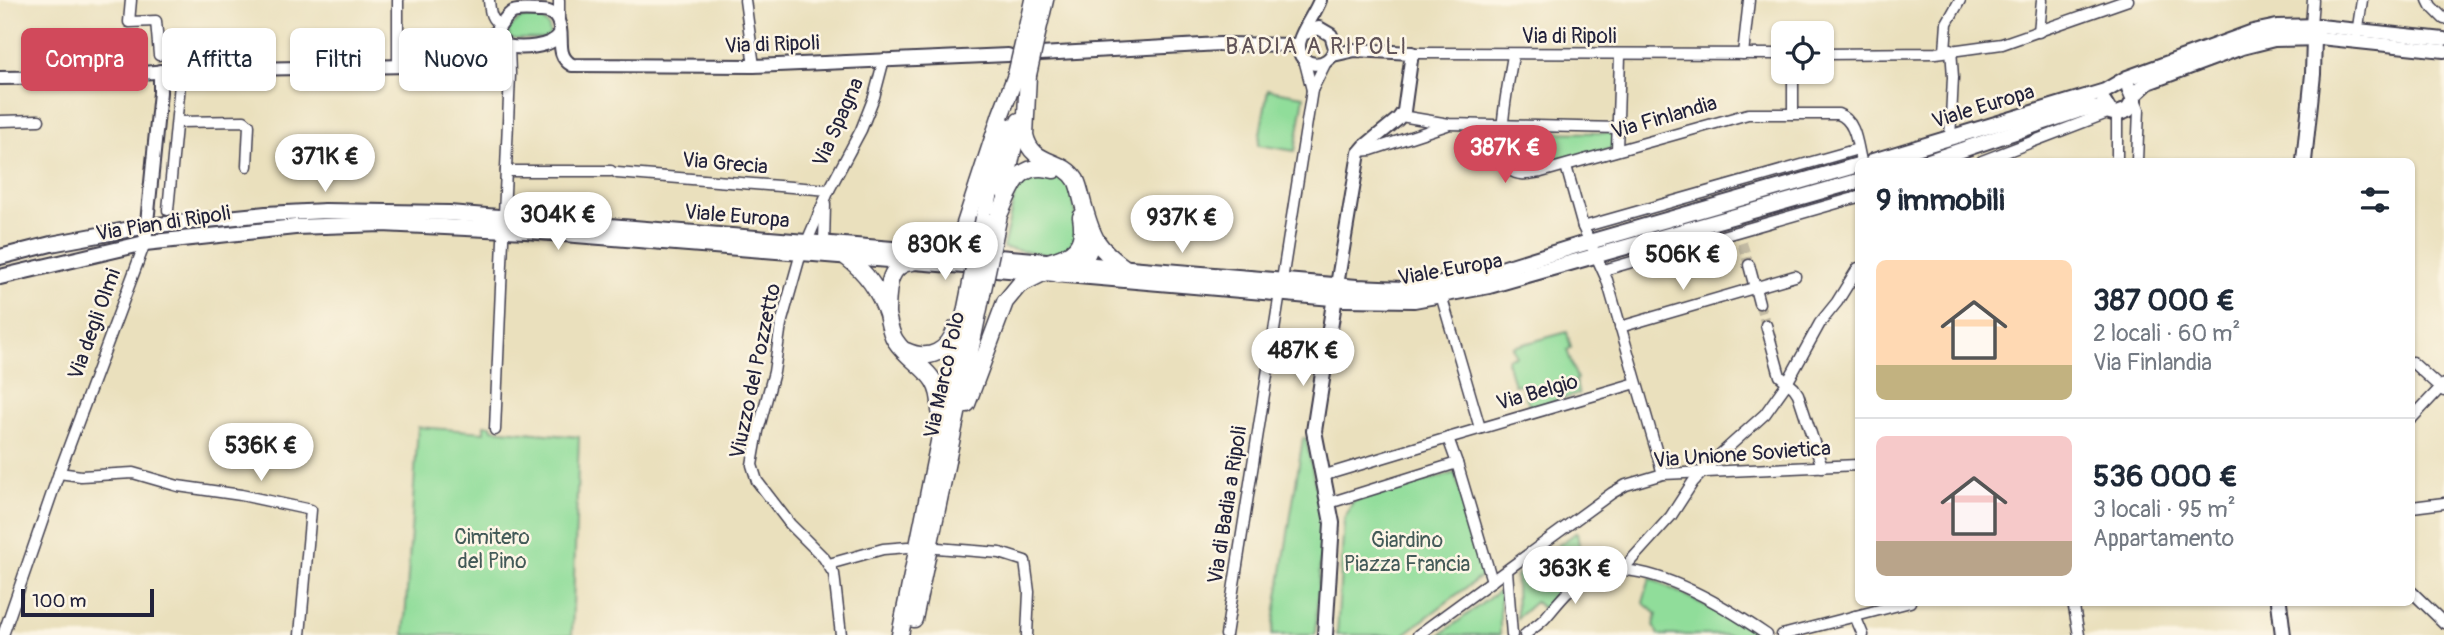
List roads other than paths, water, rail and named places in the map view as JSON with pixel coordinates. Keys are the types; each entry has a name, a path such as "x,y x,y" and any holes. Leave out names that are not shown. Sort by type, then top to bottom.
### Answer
{"highway":[{"name":"Via Marco Polo","path":"1031,35 1033,0"},
{"name":"Via Marco Polo","path":"911,635 943,452 992,216 1004,136 1031,35 1045,0"},
{"path":"1022,75 1027,143 1038,156 1063,167 1075,180 1092,237 1125,268"},
{"path":"927,252 947,247 962,230 1000,114 1022,75"},
{"path":"943,452 1005,302 1019,285 1050,270 1070,253 1079,245 1083,234 1076,198 1064,175 1046,167 1022,173 992,216"},
{"path":"1050,270 1079,265 1089,254 1092,237"},
{"path":"846,257 870,277 893,336 901,348 929,374 939,389 943,452"},
{"path":"886,313 892,273 902,263 912,262"},
{"path":"901,348 925,356 943,349 953,336 975,294"},
{"name":"Via Marco Polo","path":"900,635 943,452"}],"main road":[{"name":"Viale Europa","path":"1884,158 2111,88 2164,64 2253,32 2277,27 2316,32"},
{"path":"2134,96 2127,86 2111,88 2104,100 2111,112 2130,109 2134,96 2148,82 2242,47 2316,32 2304,158"},
{"name":"Viale Europa","path":"1938,158 2077,111 2111,112"},
{"name":"Viale Europa","path":"1336,292 1433,286 1495,271 1855,164"},
{"name":"Viale Europa","path":"997,263 1050,270 1336,292 1399,301 1499,283 1855,182"},
{"name":"Via Pian di Ripoli","path":"0,257 51,244 147,226 266,214 325,211 434,212 503,224"},
{"name":"Viale Europa","path":"503,224 804,248 846,257 912,262 966,260 927,252 828,244 804,248"},
{"name":"Via Pian di Ripoli","path":"0,277 145,243 295,227 503,224"},
{"name":"Viale Europa","path":"1079,265 1281,287"},
{"path":"1325,635 1332,533 1329,503 1314,431 1336,292"},
{"path":"2279,606 2283,635"}],"street":[{"path":"131,0 129,22 156,21 159,55"},
{"path":"0,78 84,77 160,71 398,66 398,0"},
{"path":"489,0 491,18 500,27 513,12"},
{"path":"489,0 496,9 553,14 560,29"},
{"path":"539,11 557,0"},
{"path":"512,47 556,40 560,29 557,0"},
{"path":"745,0 754,66"},
{"path":"1743,54 1749,0"},
{"path":"1950,139 1953,77 1947,23 1960,0"},
{"path":"2039,32 2042,0"},
{"path":"1834,54 1932,53 2002,44 2128,0"},
{"path":"2313,0 2316,32 2444,39"},
{"path":"2357,36 2362,0"},
{"path":"2428,0 2444,19"},
{"path":"1320,1 1335,48 1329,58 1314,64 1304,59 1299,45 1320,1"},
{"path":"1305,33 1319,28 1331,34"},
{"name":"Via di Ripoli","path":"560,29 562,54 572,65 754,66 1007,55"},
{"name":"Via di Ripoli","path":"1331,34 1355,50"},
{"path":"2357,36 2444,51"},
{"path":"1040,54 1220,44 1299,45"},
{"name":"Via di Ripoli","path":"1329,58 1355,50 1513,55 1771,54"},
{"path":"1336,292 1360,151 1401,116 1405,107 1412,53"},
{"name":"Via Finlandia","path":"1513,55 1503,127 1502,158 1510,170 1530,174 1566,166 1748,114 1845,116 1852,124 1858,149"},
{"path":"1617,150 1620,55"},
{"name":"Via di Badia a Ripoli","path":"1226,635 1312,90 1329,58"},
{"name":"Via Spagna","path":"804,248 829,190 861,130 874,97 884,59"},
{"name":"Via di Badia a Ripoli","path":"1304,59 1312,90"},
{"name":"Via degli Olmi","path":"3,635 59,473 145,243 160,71"},
{"path":"1793,84 1793,114"},
{"path":"168,210 179,91"},
{"path":"495,430 507,91"},
{"path":"2134,96 2139,109 2137,158"},
{"path":"1990,158 2111,112 2116,158"},
{"path":"1401,116 1449,124 1503,127 1618,128"},
{"path":"0,121 39,120"},
{"path":"177,122 244,121 249,125 247,166"},
{"path":"1360,151 1371,150 1449,124"},
{"path":"155,143 175,144"},
{"path":"1583,227 1858,149 1859,158"},
{"path":"1566,166 1583,227 1604,270 1663,474"},
{"name":"Via Grecia","path":"506,171 614,172 829,190"},
{"path":"1604,270 1740,236 1855,198"},
{"name":"Via Spagna","path":"825,200 828,244"},
{"name":"Viuzzo del Pozzetto","path":"804,248 780,324 774,372 752,465 757,481 790,524 829,564"},
{"path":"1749,265 1759,303"},
{"path":"1623,569 1671,516 1693,482 1765,414 1787,383 1820,323 1855,273"},
{"path":"1620,327 1795,276"},
{"path":"1441,295 1480,428"},
{"path":"1766,325 1780,376 1798,394 1822,467"},
{"path":"2415,365 2443,388 2415,415"},
{"name":"Via Belgio","path":"1322,476 1636,383"},
{"path":"1448,438 1492,581"},
{"path":"1329,503 1457,463"},
{"name":"Via Unione Sovietica","path":"1418,635 1616,490 1663,474 1855,466"},
{"path":"59,473 81,476 132,473 178,486 241,495 311,510 300,635"},
{"path":"2415,507 2444,503"},
{"path":"841,635 834,573 829,564 883,549 908,547"},
{"path":"937,548 1000,553 1025,561 1029,592 1027,635"},
{"path":"1525,635 1545,619 1565,594 1580,582 1607,571 1623,569 1660,577 1709,601 1767,635"},
{"path":"1507,571 1512,635"},
{"path":"2415,595 2444,623"},
{"path":"1782,635 1894,606"},
{"path":"2074,606 2079,635"},
{"path":"1855,616 1863,635"}],"tunnel":[{"path":"1742,243 1749,265"},
{"path":"1759,303 1766,325"}],"district":[{"name":"BADIA A RIPOLI","path":"1317,46"}],"park label":[{"name":"Cimitero del Pino","path":"492,549"},
{"name":"Giardino Piazza Francia","path":"1407,552"}]}
